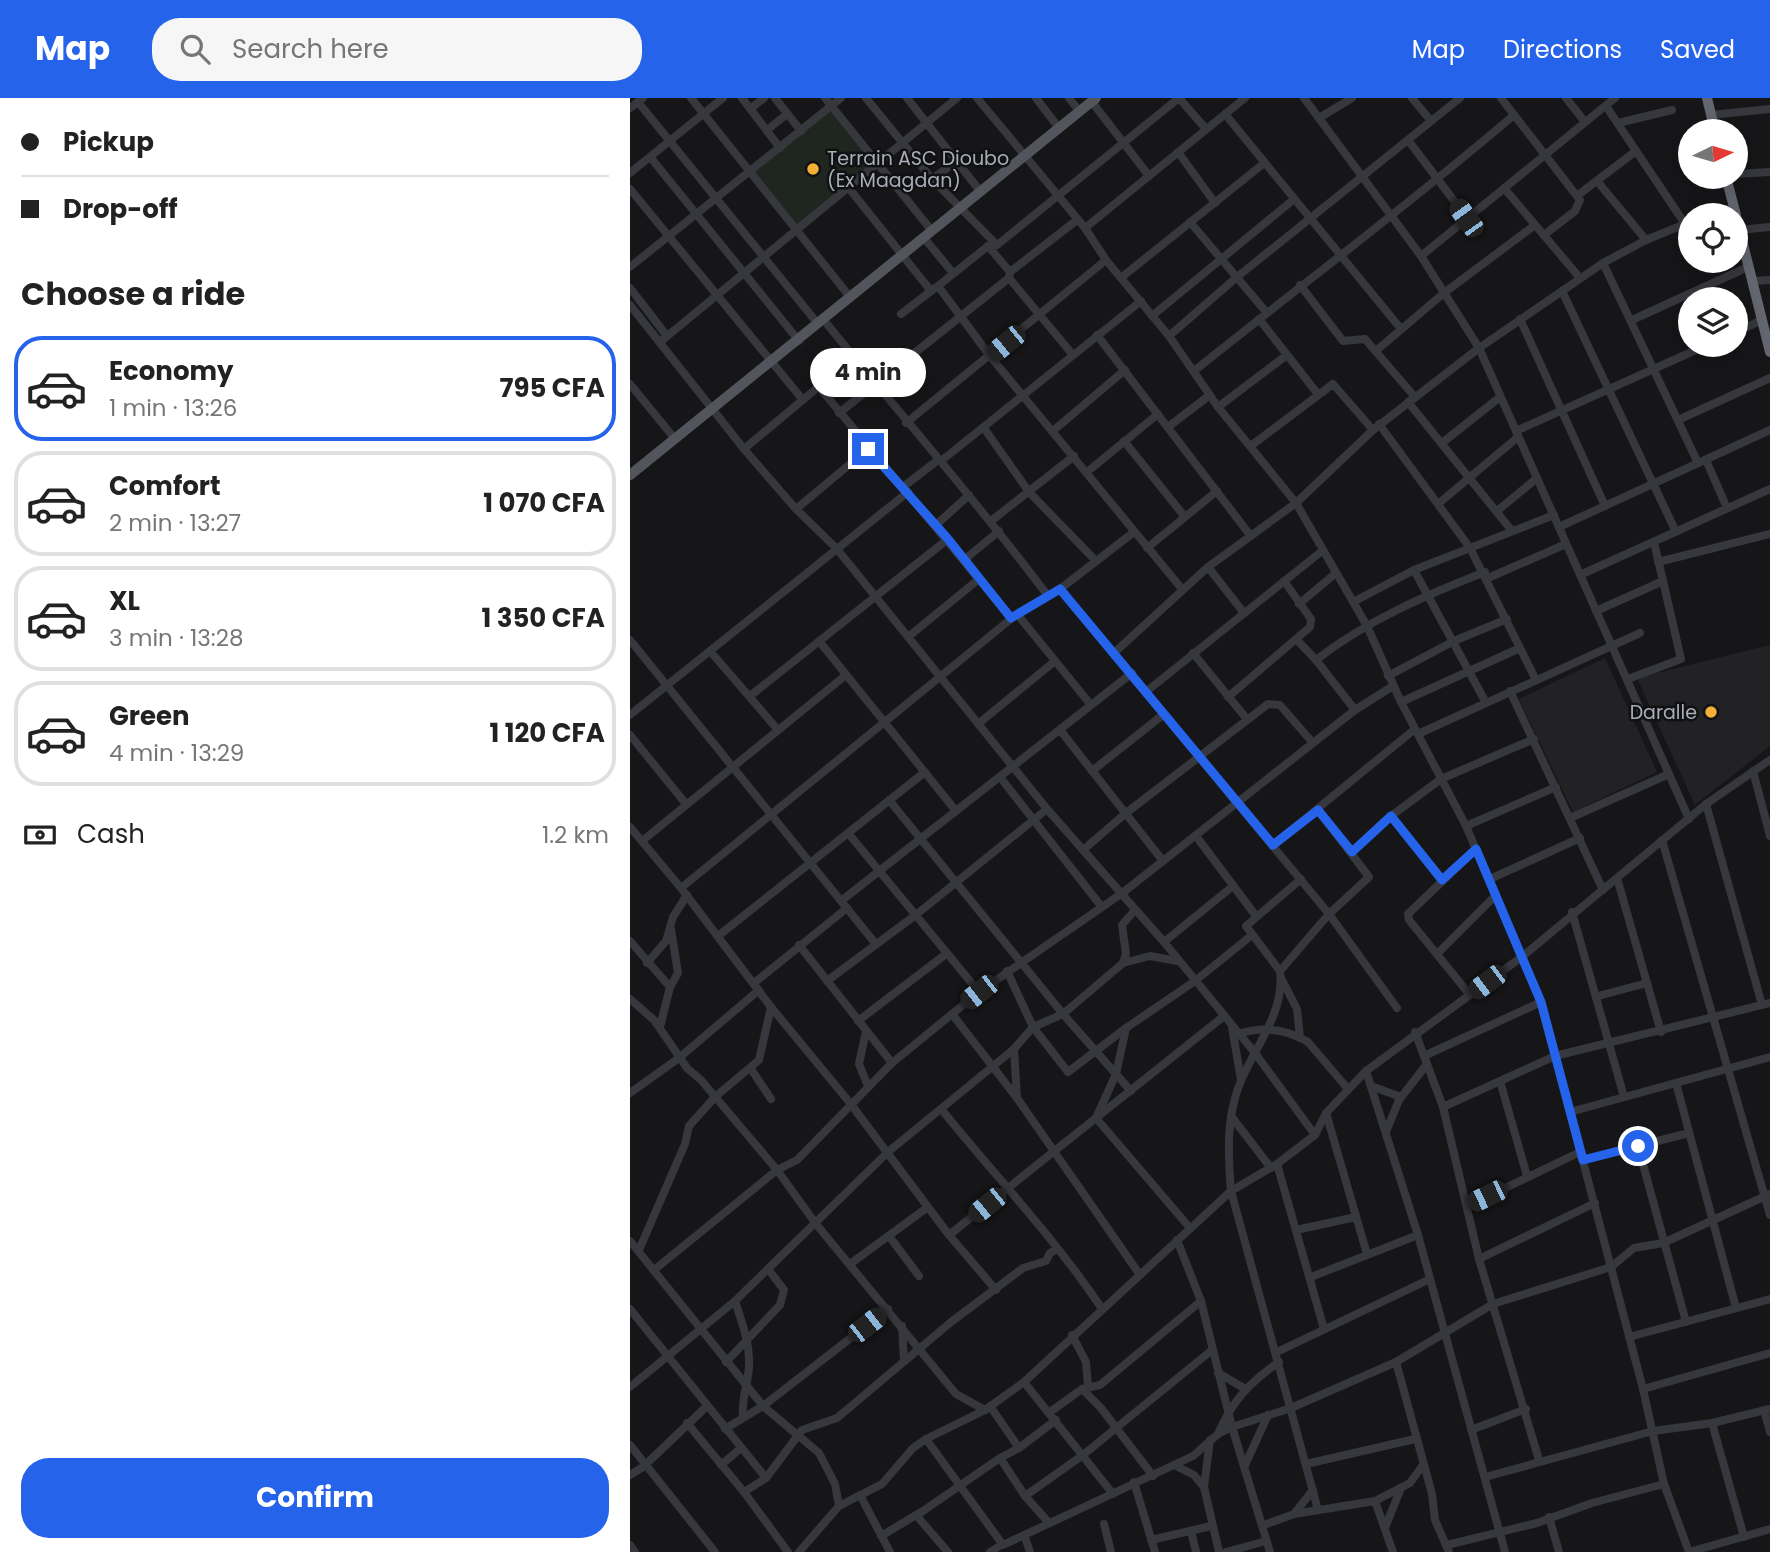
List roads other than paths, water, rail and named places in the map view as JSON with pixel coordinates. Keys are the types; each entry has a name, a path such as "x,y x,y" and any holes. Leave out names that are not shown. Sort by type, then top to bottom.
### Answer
{"highway":[{"path":"1707,98 1712,119"},
{"path":"1748,267 1770,351"}],"main road":[{"path":"631,472 799,341 958,208 1094,100"}],"street":[{"path":"691,98 850,297"},
{"path":"630,173 723,98"},
{"path":"742,98 780,148"},
{"path":"750,109 764,98"},
{"path":"775,98 801,131"},
{"path":"825,98 877,164 953,273"},
{"path":"630,267 841,98"},
{"path":"866,98 932,179 993,245 1009,275 1038,317 1073,355"},
{"path":"907,98 981,191"},
{"path":"664,339 957,98"},
{"path":"977,98 1057,198 1085,228 1106,260 1169,336 1218,407 1252,445 1296,503 1367,626 1388,676 1466,826 1541,1002 1643,1389 1664,1484 1689,1552 1770,1529"},
{"path":"1036,98 1059,128"},
{"path":"1069,98 1080,112"},
{"path":"901,314 1057,198 1179,98 1206,129"},
{"path":"1085,228 1245,98"},
{"path":"1304,98 1391,213 1479,348 1689,819"},
{"path":"1319,118 1352,98"},
{"path":"1412,98 1431,121"},
{"path":"1169,336 1237,277 1460,98"},
{"path":"1501,98 1578,195 1579,206 1575,211 1544,235"},
{"path":"1566,98 1585,121"},
{"path":"1421,256 1615,98"},
{"path":"630,108 640,100 763,256 854,357 906,423 999,531 1048,596"},
{"path":"1094,100 1122,144 1149,176"},
{"path":"1606,106 1678,209"},
{"path":"1711,115 1770,109"},
{"path":"1618,123 1672,110"},
{"path":"767,130 787,114"},
{"path":"1225,114 1401,330"},
{"path":"1194,371 1391,213 1438,179 1514,115"},
{"path":"1408,140 1466,218"},
{"path":"1578,195 1636,151"},
{"path":"1178,152 1215,203"},
{"path":"651,158 799,341"},
{"path":"932,179 957,161"},
{"path":"1122,277 1264,163"},
{"path":"1748,173 1770,172"},
{"path":"1597,181 1646,240"},
{"path":"848,187 902,255 961,316 990,356 1054,430 1182,589"},
{"path":"1504,188 1580,278"},
{"path":"630,189 803,400"},
{"path":"1152,316 1293,200"},
{"path":"839,413 1077,219"},
{"path":"1190,222 1267,313"},
{"path":"1377,350 1444,293 1535,225"},
{"path":"1115,652 1182,589 1250,535 1296,503 1376,427 1411,399 1580,278 1646,240 1678,227"},
{"path":"1748,229 1770,227"},
{"path":"906,423 1106,260"},
{"path":"1604,264 1678,420 1727,508"},
{"path":"1632,320 1735,273"},
{"path":"1752,281 1770,280"},
{"path":"1300,285 1343,341 1349,343 1363,337 1377,350 1442,443 1512,531"},
{"path":"630,288 744,449 796,509 837,549 1048,809 1164,942 1255,1053 1315,1135"},
{"path":"1562,291 1676,532"},
{"path":"630,715 837,549 939,460 984,428 1141,301"},
{"path":"632,310 664,339"},
{"path":"1259,319 1317,393"},
{"path":"1520,319 1605,506"},
{"path":"1748,326 1762,320"},
{"path":"1097,335 1250,535"},
{"path":"1218,407 1287,355"},
{"path":"744,449 854,357"},
{"path":"1438,504 1517,434 1608,388 1679,357"},
{"path":"1054,430 1125,370"},
{"path":"1678,420 1770,378"},
{"path":"630,384 675,439"},
{"path":"1252,445 1317,393 1329,385 1338,386 1376,427 1470,548 1486,575 1535,680"},
{"path":"819,387 979,579 1055,661 1091,705"},
{"path":"1168,427 1210,395"},
{"path":"1442,443 1500,397"},
{"path":"1087,472 1158,414"},
{"path":"984,428 1029,492 1095,560"},
{"path":"1559,527 1770,430"},
{"path":"1124,441 1185,517"},
{"path":"796,509 868,449"},
{"path":"991,522 1074,456"},
{"path":"1497,511 1537,478"},
{"path":"1580,575 1770,489"},
{"path":"1147,548 1217,491"},
{"path":"936,525 969,495"},
{"path":"1353,602 1414,569 1554,515"},
{"path":"964,560 999,531"},
{"path":"647,963 666,942 684,891 770,814 1014,616 1060,589 1134,531"},
{"path":"1658,562 1770,534"},
{"path":"750,696 948,539"},
{"path":"1628,679 1681,659 1654,542"},
{"path":"1316,660 1367,626 1427,595 1566,544"},
{"path":"1147,691 1322,551"},
{"path":"1208,567 1244,613"},
{"path":"1414,569 1485,701"},
{"path":"1299,604 1336,573"},
{"path":"908,637 979,579"},
{"path":"1227,696 1312,624 1284,581"},
{"path":"1597,611 1663,581"},
{"path":"1060,589 1301,879 1397,1008"},
{"path":"1388,676 1454,641 1507,619"},
{"path":"1273,845 1416,731 1640,634"},
{"path":"1296,639 1355,710"},
{"path":"630,640 874,943"},
{"path":"819,641 956,811"},
{"path":"1401,702 1520,648"},
{"path":"710,651 778,730"},
{"path":"1194,653 1245,718"},
{"path":"978,724 1055,661"},
{"path":"630,1093 679,1058 879,872 1132,673"},
{"path":"636,839 686,804 846,675"},
{"path":"654,1270 777,1170 806,1152 850,1103 892,1063 979,992 1121,894 1355,710 1393,686"},
{"path":"1510,691 1603,890"},
{"path":"1083,850 1245,718 1275,703 1313,743"},
{"path":"1092,771 1164,714"},
{"path":"1060,730 1163,861"},
{"path":"630,735 686,804"},
{"path":"1352,852 1391,816 1441,779 1534,740"},
{"path":"804,1551 839,1506 882,1484 913,1448 926,1439 987,1408 1024,1382 1231,1191 1274,1166 1315,1135 1326,1113 1366,1071 1415,1032 1522,956 1706,804 1770,760"},
{"path":"1753,771 1770,836"},
{"path":"718,936 925,772"},
{"path":"1570,818 1669,774"},
{"path":"1000,777 1101,906"},
{"path":"1466,826 1556,787"},
{"path":"889,800 1063,1014 1131,1091"},
{"path":"1443,1107 1555,1056 1766,1004 1706,804"},
{"path":"827,981 874,943 917,914 1048,809"},
{"path":"1318,810 1352,852 1368,877 1329,914 1280,974 1268,1028 1241,1081 1231,1116 1231,1191 1318,1510"},
{"path":"1391,816 1442,880"},
{"path":"630,827 636,839 684,891 771,1007 850,1103 949,1236 996,1290"},
{"path":"848,833 979,992"},
{"path":"1196,836 1256,916"},
{"path":"1490,879 1580,838"},
{"path":"1662,840 1728,1069 1768,1195 1770,1215"},
{"path":"1470,995 1409,920 1408,914 1476,849"},
{"path":"1617,878 1661,1031"},
{"path":"1300,1038 1297,1009 1280,974 1246,926 1301,879"},
{"path":"1164,942 1233,886"},
{"path":"1437,954 1496,895"},
{"path":"1123,963 1126,954 1122,925 1135,910"},
{"path":"1572,912 1611,1042 1624,1097"},
{"path":"660,1027 670,987 678,973 671,929"},
{"path":"1007,971 1033,1027 1068,1072 1095,1050 1195,981 1252,935"},
{"path":"630,941 670,987"},
{"path":"799,945 892,1063"},
{"path":"858,1021 946,954"},
{"path":"630,1387 736,1301 888,1152 992,1068 1014,1049 1033,1027 1063,1014 1123,963 1150,956 1175,959 1182,964"},
{"path":"1598,996 1647,983"},
{"path":"630,999 660,1027 679,1058 777,1170 816,1224 958,1396 987,1408 1019,1448"},
{"path":"1386,1133 1401,1097 1426,1060 1541,1002"},
{"path":"639,1251 685,1144 689,1126 715,1097 759,1060 771,1007"},
{"path":"952,1014 1017,1098 1140,1275"},
{"path":"949,1236 1224,1016"},
{"path":"1231,1025 1241,1081"},
{"path":"1096,1118 1116,1074 1126,1028"},
{"path":"1239,1034 1268,1028 1308,1042 1348,1089"},
{"path":"866,1031 859,1064 868,1086"},
{"path":"1415,1032 1443,1107 1479,1259 1526,1409 1539,1460"},
{"path":"1014,1049 1017,1098"},
{"path":"1570,1112 1770,1057"},
{"path":"751,1069 771,1099"},
{"path":"1366,1071 1418,1235 1506,1552"},
{"path":"1500,1081 1527,1176"},
{"path":"1675,1083 1736,1308"},
{"path":"1371,1086 1401,1097"},
{"path":"942,1110 1006,1190 1074,1267 1102,1309"},
{"path":"1326,1113 1367,1254"},
{"path":"1231,1116 1274,1166 1311,1278 1324,1329"},
{"path":"1096,1118 1190,1228"},
{"path":"1468,1206 1527,1176 1582,1156 1689,1133"},
{"path":"1638,1146 1686,1322"},
{"path":"990,1552 1193,1456 1218,1434 1232,1427 1291,1408 1396,1362 1445,1330 1493,1304 1611,1267 1634,1248 1663,1243 1768,1195"},
{"path":"1479,1259 1595,1203"},
{"path":"850,1264 928,1207"},
{"path":"1296,1230 1356,1217"},
{"path":"1311,1278 1418,1235"},
{"path":"889,1236 919,1276"},
{"path":"1177,1240 1201,1301 1232,1427 1264,1525 1270,1552"},
{"path":"630,1241 763,1406 819,1453 830,1472 839,1506"},
{"path":"744,1492 766,1478 806,1428 836,1418 1023,1268 1046,1261 1050,1253 1057,1249"},
{"path":"726,1362 780,1305 783,1298 781,1283 768,1269"},
{"path":"1276,1352 1430,1279"},
{"path":"1629,1336 1770,1299"},
{"path":"736,1301 747,1340 749,1362 743,1417"},
{"path":"1050,1412 1085,1387 1100,1385 1201,1301"},
{"path":"630,1309 706,1407 766,1478"},
{"path":"725,1429 763,1406 888,1309"},
{"path":"902,1326 904,1361"},
{"path":"1072,1335 1086,1362 1085,1387 1153,1476"},
{"path":"1025,1496 1083,1455 1212,1350"},
{"path":"1643,1389 1770,1353"},
{"path":"1396,1362 1435,1505 1435,1520 1448,1548 1664,1484"},
{"path":"1218,1434 1228,1410 1244,1388 1279,1363"},
{"path":"1265,1372 1283,1379"},
{"path":"1219,1373 1244,1388"},
{"path":"1024,1382 1113,1493"},
{"path":"630,1475 645,1466 706,1407"},
{"path":"1471,1430 1526,1409"},
{"path":"1485,1477 1539,1460 1653,1431 1712,1423 1767,1410 1770,1432"},
{"path":"1245,1465 1268,1415"},
{"path":"881,1536 1019,1448 1056,1420"},
{"path":"687,1423 744,1492 788,1552"},
{"path":"1712,1423 1744,1536"},
{"path":"926,1439 1002,1545"},
{"path":"1306,1464 1415,1439"},
{"path":"1210,1440 1203,1487 1219,1552"},
{"path":"630,1445 683,1508 715,1552"},
{"path":"721,1465 741,1448"},
{"path":"1000,1458 1025,1496 1048,1523"},
{"path":"1174,1465 1194,1475 1203,1487"},
{"path":"1264,1525 1294,1514 1375,1501 1410,1483 1423,1465"},
{"path":"1134,1482 1155,1552"},
{"path":"1385,1528 1401,1488"},
{"path":"1294,1514 1313,1490"},
{"path":"860,1495 890,1552"},
{"path":"1375,1501 1391,1551"},
{"path":"916,1516 948,1552"},
{"path":"1549,1517 1559,1552"},
{"path":"1104,1524 1111,1552"},
{"path":"1152,1540 1211,1526"},
{"path":"1191,1531 1196,1552"},
{"path":"1025,1536 1030,1552"},
{"path":"1226,1552 1266,1541"},
{"path":"630,1545 635,1552"}],"place":[{"name":"Terrain ASC Dioubo (Ex Maagdan)","path":"813,169"},
{"name":"Daralle","path":"1711,712"}]}
